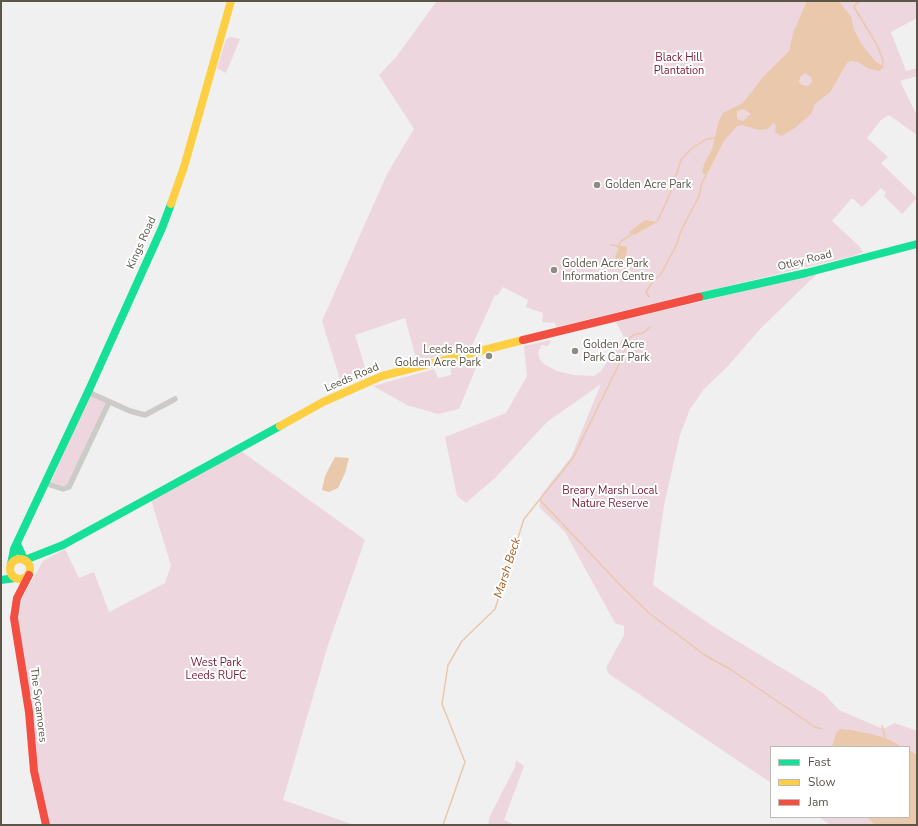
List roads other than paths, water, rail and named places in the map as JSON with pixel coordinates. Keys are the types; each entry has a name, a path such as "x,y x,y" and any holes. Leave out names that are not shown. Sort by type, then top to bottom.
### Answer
{"main road":[{"name":"Kings Road","path":"10,566 14,549 88,392 162,228 184,167 231,1"},
{"name":"Otley Road","path":"698,298 917,244"},
{"name":"Leeds Road","path":"25,559 44,554 323,402 382,376 617,316 698,298"},
{"path":"1,580 16,578 23,579 30,571 17,544"},
{"name":"Leeds Road","path":"30,571 44,554"},
{"path":"1,576 15,560 25,559"},
{"path":"10,566 11,573 16,578"},
{"name":"The Sycamores","path":"30,571 15,602 14,618 29,712 34,771 46,825"}],"street":[{"path":"88,392 97,394 109,402 130,412 144,415 175,399"},
{"path":"45,483 63,489 69,487 109,402"},
{"path":"16,578 22,589"}],"waterway":[{"path":"861,1 854,7 877,45 883,60 882,67"},
{"path":"657,222 670,194 673,182 672,180 677,173 681,160 690,150 706,139 716,138"},
{"name":"Marsh Beck","path":"649,297 646,292 653,281 661,274 677,244 680,233 699,196 702,182 706,176"},
{"path":"618,248 621,241 631,235"},
{"path":"611,245 619,246"},
{"name":"Marsh Beck","path":"443,825 465,762 442,704 448,665 462,641 495,609 524,519 573,458 623,356 627,341 633,335 643,333 650,327"},
{"path":"540,500 623,588 649,613 706,656 730,669 815,727 822,729"},
{"path":"882,726 885,738"}],"place":[{"name":"Golden Acre Park","path":"597,185"},
{"name":"Golden Acre Park Information Centre","path":"554,270"},
{"name":"Golden Acre Park Car Park","path":"575,351"},
{"name":"Leeds Road Golden Acre Park","path":"489,356"}],"park label":[{"name":"Black Hill Plantation","path":"679,64"},
{"name":"Breary Marsh Local Nature Reserve","path":"610,497"},
{"name":"West Park Leeds RUFC","path":"216,669"}]}
